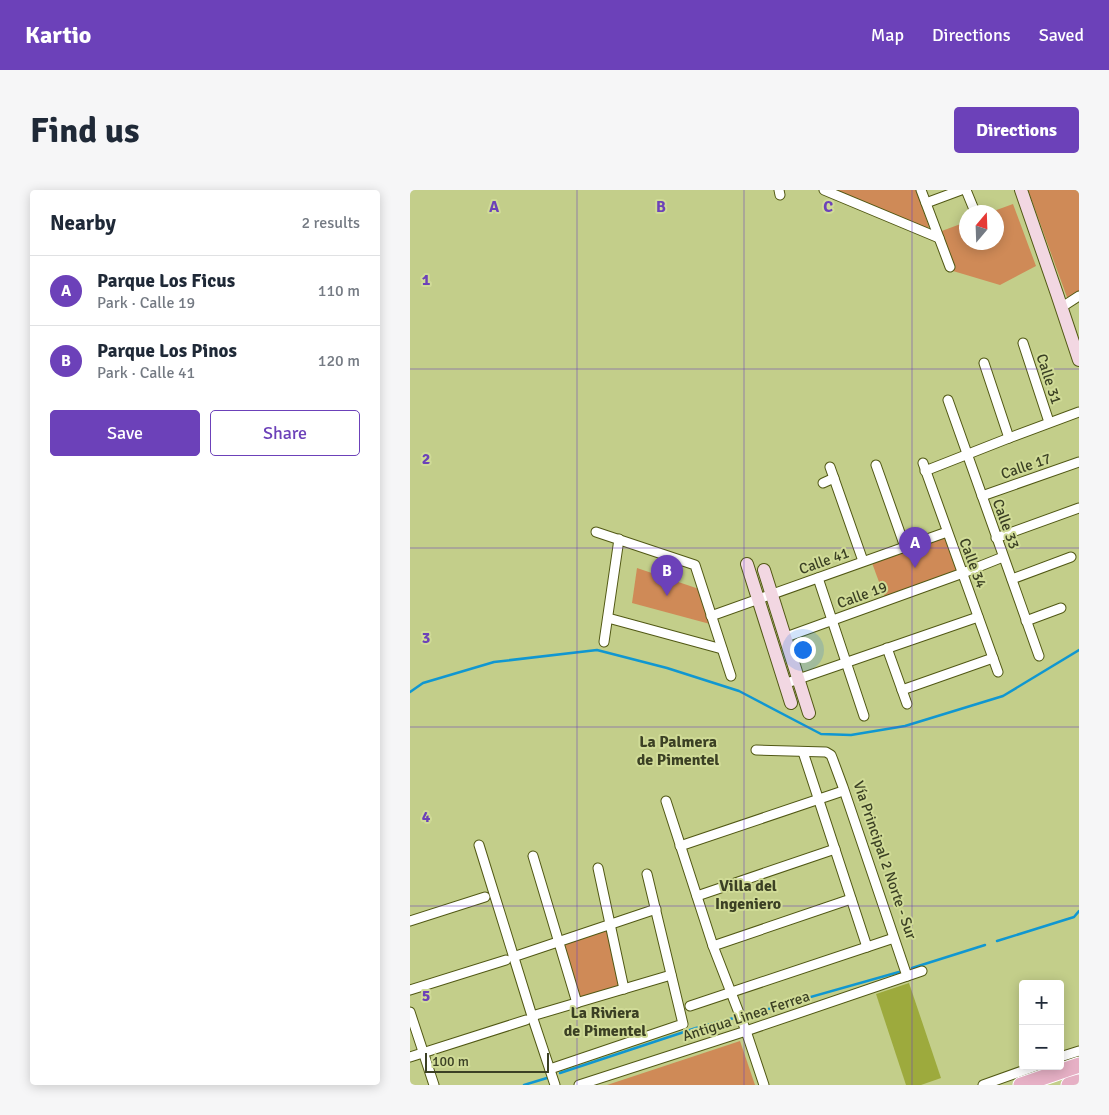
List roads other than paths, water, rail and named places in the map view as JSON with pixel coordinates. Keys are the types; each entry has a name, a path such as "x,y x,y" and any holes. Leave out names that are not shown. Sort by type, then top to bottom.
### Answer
{"main road":[{"path":"1021,1085 1079,1065"},
{"path":"1069,1085 1079,1082"}],"street":[{"path":"824,190 939,238"},
{"path":"921,190 950,267"},
{"path":"926,203 961,190"},
{"path":"966,190 972,205"},
{"path":"1021,190 1079,360"},
{"path":"1062,306 1079,296"},
{"name":"Calle 31","path":"1023,343 1049,422"},
{"path":"984,362 1009,438"},
{"name":"Calle 33","path":"948,400 1039,656"},
{"path":"968,454 1079,412"},
{"name":"Calle 34","path":"968,454 924,467 998,672"},
{"name":"Calle 17","path":"982,496 1079,462"},
{"path":"876,465 905,547"},
{"path":"830,467 863,561"},
{"path":"823,482 834,478"},
{"path":"996,538 1079,508"},
{"path":"596,532 694,565 730,676"},
{"name":"Calle 41","path":"711,616 947,532"},
{"path":"604,642 619,539"},
{"name":"Calle 19","path":"786,637 1004,557"},
{"path":"1012,579 1071,558"},
{"path":"747,564 791,703"},
{"path":"764,570 809,712"},
{"path":"818,578 864,716"},
{"path":"1026,621 1061,608"},
{"path":"784,684 978,616"},
{"path":"608,618 722,649"},
{"path":"887,648 906,704"},
{"path":"902,690 993,658"},
{"path":"756,750 803,752 867,947"},
{"name":"Vía Principal 2 Norte - Sur","path":"803,752 826,752 831,755 907,976"},
{"path":"680,846 840,792"},
{"path":"666,801 713,946 746,1031 764,1085"},
{"path":"479,845 510,958 529,1018 555,1085"},
{"path":"697,896 835,849"},
{"path":"533,856 577,1003"},
{"path":"598,868 624,989"},
{"path":"550,1069 683,1024 647,874"},
{"path":"410,921 485,897"},
{"path":"713,946 851,899"},
{"path":"410,990 656,909"},
{"path":"690,1006 892,939"},
{"name":"Antigua Linea Ferrea","path":"579,1085 922,971"},
{"path":"410,1057 529,1018 671,975"},
{"path":"410,1012 434,1085"},
{"path":"1064,1057 1079,1051"},
{"path":"983,1085 1025,1070"}],"waterway":[{"path":"410,692 423,683 494,662 597,650 667,668 739,691 821,734 851,735 905,726 1003,696 1079,650"},
{"path":"997,941 1074,917 1079,911"},
{"path":"912,968 985,945"},
{"path":"747,1015 899,972"},
{"path":"560,1073 696,1028 734,1018"},
{"path":"524,1085 547,1078"}],"place":[{"name":"Parque Los Ficus","path":"915,568"},
{"name":"Parque Los Pinos","path":"667,596"}],"district":[{"name":"La Palmera de Pimentel","path":"678,750"},
{"name":"Villa del Ingeniero","path":"748,894"},
{"name":"La Riviera de Pimentel","path":"605,1021"}]}
